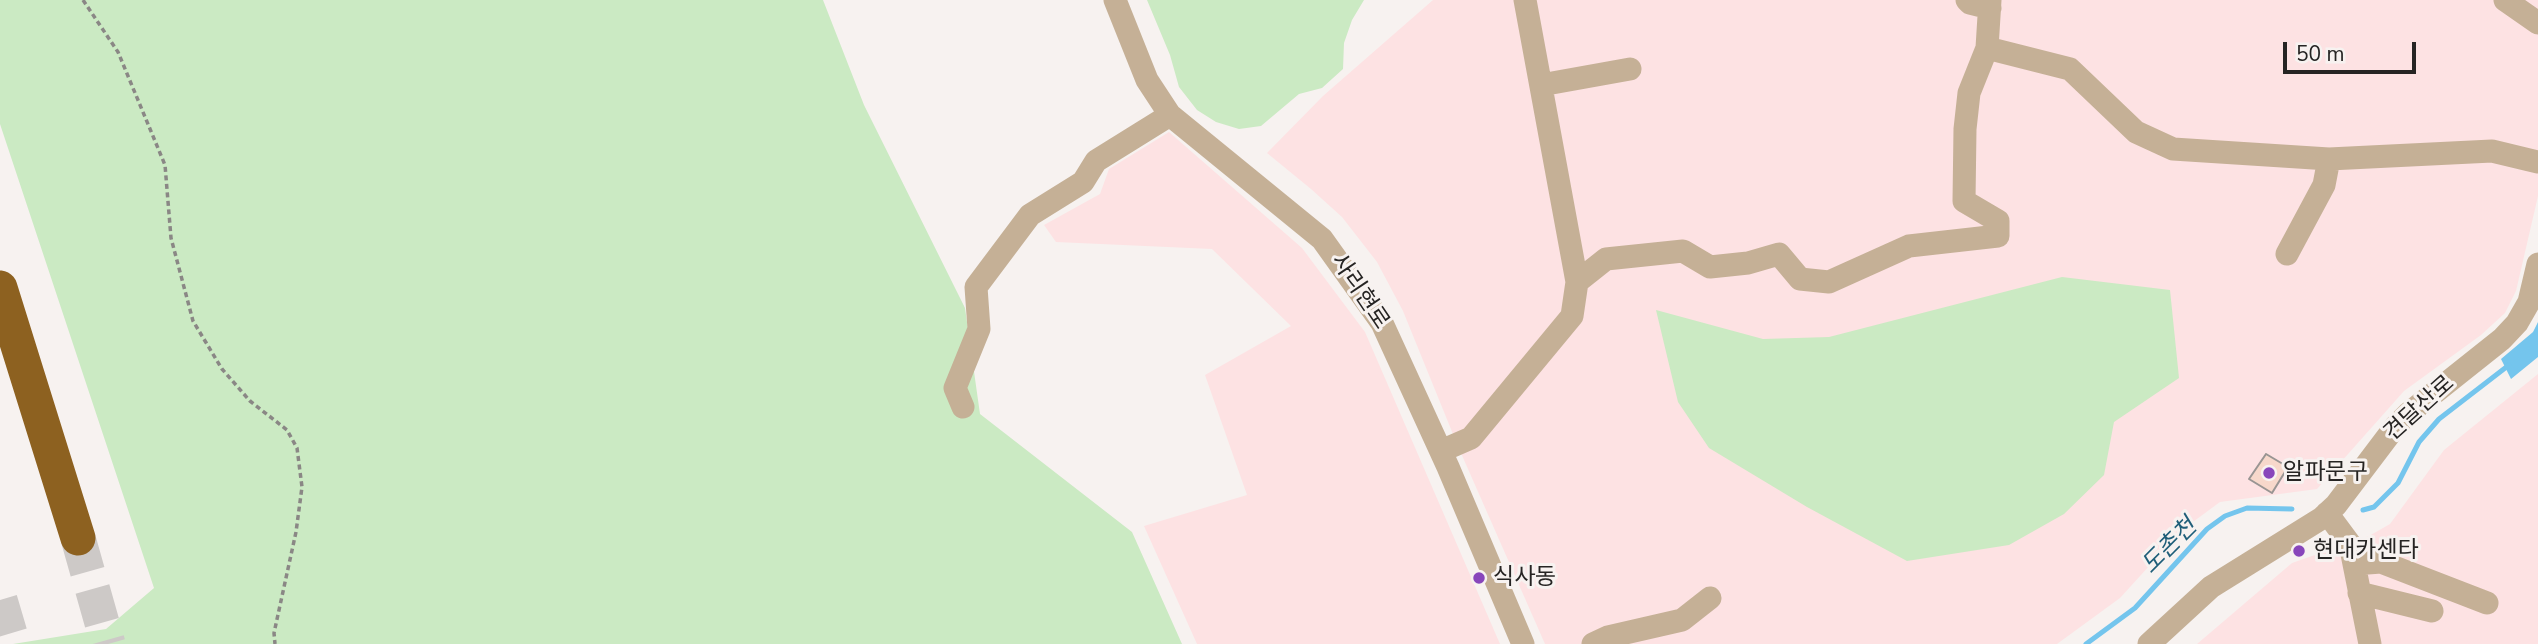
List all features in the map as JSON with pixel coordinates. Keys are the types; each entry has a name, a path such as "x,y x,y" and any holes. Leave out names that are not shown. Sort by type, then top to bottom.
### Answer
{"highway":[{"path":"0,288 78,538"}],"street":[{"name":"사리현로","path":"1115,0 1147,80 1170,115 1322,239 1382,323 1441,451 1523,644"},
{"path":"1441,451 1471,438 1572,316 1577,282 1525,0"},
{"path":"1577,282 1606,259 1684,251 1710,267 1748,263 1779,254 1800,279 1829,282 1909,246 1998,236 1998,221 1964,201 1965,129 1969,93 1987,48 1990,4 1970,3 1967,0"},
{"path":"2505,0 2534,13"},
{"path":"1987,48 2070,69 2136,132 2173,149 2329,159 2492,151 2538,162"},
{"path":"1541,85 1630,69"},
{"path":"963,407 955,388 979,329 976,287 1030,215 1083,182 1096,161 1170,115"},
{"path":"2287,254 2325,185 2329,159"},
{"name":"견달산로","path":"2148,644 2211,587 2336,505 2395,427 2502,339 2517,323 2529,302 2538,264"},
{"path":"2327,513 2350,544 2370,644"},
{"path":"2354,564 2381,562 2487,603"},
{"path":"2359,593 2432,611"},
{"path":"1593,644 1608,636 1682,620 1710,598"}],"path":[{"path":"83,0 118,52 165,165 171,238 192,321 222,369 250,401 287,430 297,447 302,487 296,532 274,633 275,644"}],"shaded area":[{"path":"1433,0 2538,0 2538,196 2516,291 2505,313 2481,335 2404,391 2317,489 2220,502 2182,530 2120,598 2057,644 1545,644 1457,444 1403,311 1377,262 1342,217 1267,153 1323,96"},
{"path":"1169,132 1302,248 1365,332 1500,644 1197,644 1144,526 1247,495 1205,375 1291,326 1212,249 1056,242 1044,225 1100,194 1109,169"},
{"path":"2538,374 2538,644 2197,644 2292,563 2369,536 2390,524 2444,450"}],"green space":[{"path":"0,0 823,0 864,105 965,308 980,414 1132,532 1182,644 13,644 106,629 154,588 0,124"},
{"path":"1147,0 1364,0 1352,20 1344,43 1343,69 1322,88 1299,94 1261,126 1239,129 1216,122 1197,110 1179,87 1170,55"},
{"path":"2062,277 2170,290 2179,378 2114,422 2104,475 2064,514 2009,545 1907,561 1807,507 1709,448 1678,402 1656,310 1763,339 1829,337"}],"water":[{"path":"2538,322 2538,357 2511,379 2501,359 2533,332"}],"building":[{"name":"알파문구","path":"2266,454 2288,467 2272,493 2249,479"}],"waterway":[{"name":"도촌천","path":"2363,510 2374,507 2398,483 2419,442 2439,419 2509,365"},
{"name":"도촌천","path":"2086,644 2135,608 2207,529 2225,516 2247,508 2292,509"}],"tunnel":[{"path":"78,538 108,644"},
{"path":"0,600 13,644"}],"place":[{"name":"알파문구","path":"2269,473"},
{"name":"현대카센타","path":"2299,551"},
{"name":"식사동","path":"1479,578"}]}
